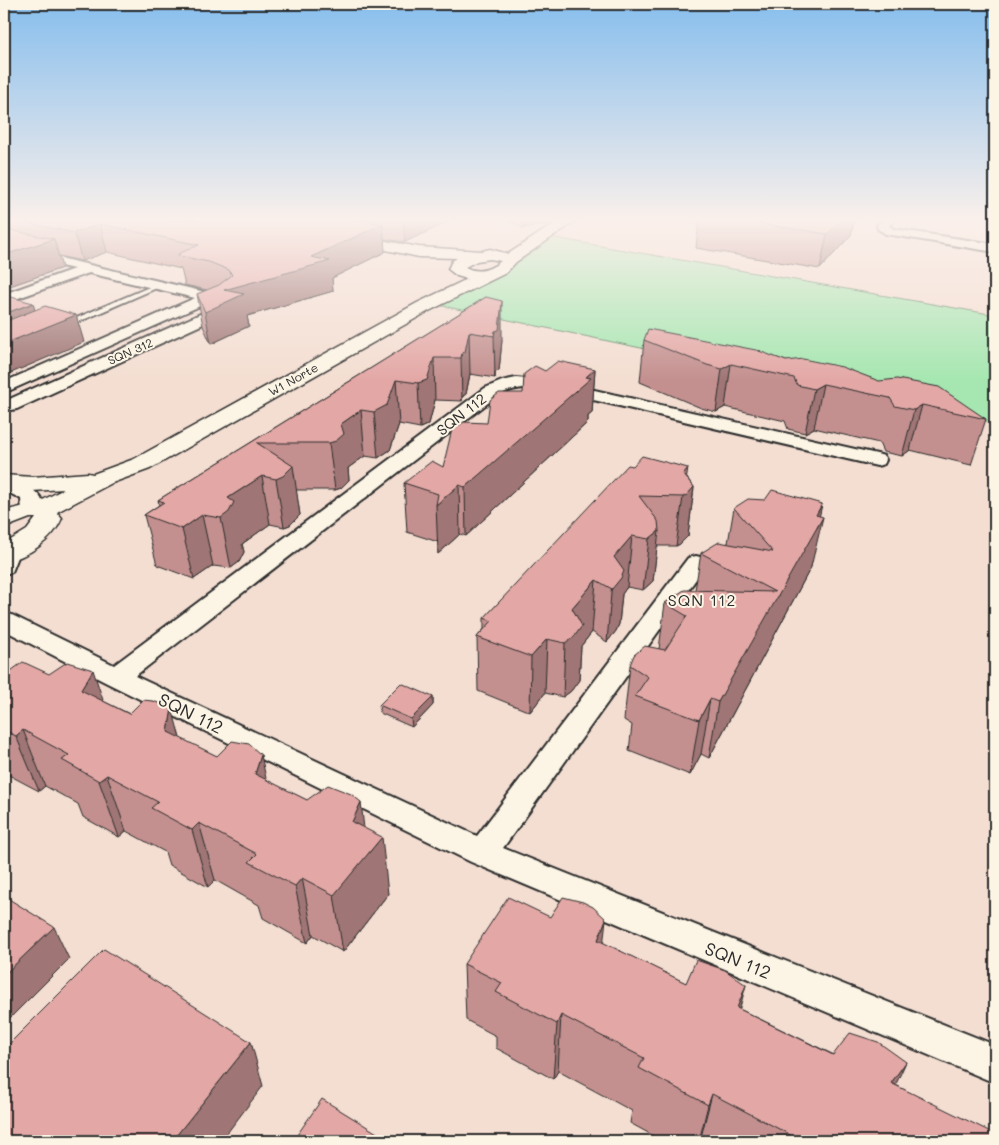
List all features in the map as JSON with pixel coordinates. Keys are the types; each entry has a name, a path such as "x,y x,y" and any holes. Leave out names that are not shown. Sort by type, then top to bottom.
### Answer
{"street":[{"path":"4,299 72,273"},
{"name":"SQN 312","path":"11,405 218,312 228,305 208,296 110,273"},
{"name":"W1 Norte","path":"444,296 456,273"},
{"path":"470,273 477,276 487,275"},
{"name":"W1 Norte","path":"40,514 104,478 142,464 444,296 490,273"},
{"name":"SQN 312","path":"4,388 208,296"},
{"name":"SQN 112","path":"116,677 491,392 509,383 520,382 558,387 877,460"},
{"name":"W1 Norte","path":"40,514 116,486 142,464"},
{"path":"4,483 32,484 104,478"},
{"path":"4,483 29,495 40,514 44,529 6,558"},
{"path":"4,520 40,514"},
{"path":"482,853 696,563"},
{"name":"SQN 112","path":"4,620 116,677 482,853 995,1064"}],"lane":[{"path":"59,327 160,285"}],"green space":[{"path":"502,273 757,273 995,315 995,423 438,305"}],"building":[{"path":"231,273 285,273 224,290 244,294 205,312 197,294 219,285 232,275"},
{"path":"4,295 33,303 4,314"},
{"path":"486,297 502,301 499,330 495,331 494,336 469,332 465,352 462,353 461,358 434,358 427,380 418,383 396,380 387,405 374,412 361,410 341,424 344,434 336,441 329,443 257,443 293,466 283,476 276,479 262,476 228,498 234,502 229,512 221,518 202,515 182,529 144,515 164,502 158,500"},
{"path":"45,306 76,315 4,344 4,322"},
{"path":"648,329 761,351 759,351 786,361 803,359 842,367 879,381 897,379 939,387 986,419 922,405 914,410 895,406 890,398 823,384 814,389 797,385 794,378 731,364 722,369 644,340"},
{"path":"558,361 595,369 586,377 591,378 465,487 459,485 436,505 438,494 404,483 432,461 443,467 452,429 464,422 487,423 490,400 499,393 523,393 524,374 535,366 545,371"},
{"path":"642,456 688,468 683,474 694,487 683,497 639,496 658,521 659,531 649,539 632,536 614,557 624,571 612,589 596,580 572,608 582,626 574,637 565,643 547,639 531,657 477,637 492,621 484,618 628,465 633,466"},
{"path":"772,490 822,504 816,515 823,517 718,702 710,699 699,720 635,696 648,677 630,665 634,655 645,646 665,650 687,616 665,603 684,590 775,592 701,553 719,542 773,552 734,508 748,499 765,500"},
{"path":"23,662 49,674 67,662 93,670 81,690 129,714 143,700 153,701 172,708 168,732 217,756 232,741 249,744 261,755 255,774 307,800 328,785 351,794 361,802 352,822 382,837 334,895 302,878 295,886 249,862 257,854 199,823 192,830 151,808 158,802 107,775 99,781 62,760 69,755 23,730 16,736 4,730 4,676"},
{"path":"401,683 433,697 411,719 379,705"},
{"path":"4,896 54,927 4,975"},
{"path":"508,897 550,917 563,897 583,902 593,907 606,919 598,940 686,983 696,960 725,970 746,985 737,1008 833,1055 850,1033 878,1042 906,1062 891,1083 995,1134 995,1141 802,1141 712,1094 708,1105 639,1068 644,1058 561,1015 557,1024 496,992 502,983 464,964"},
{"path":"104,949 251,1042 172,1141 4,1141 4,1049"},
{"path":"322,1099 390,1141 293,1141"}],"district":[{"name":"SQN 112","path":"702,599"}]}
